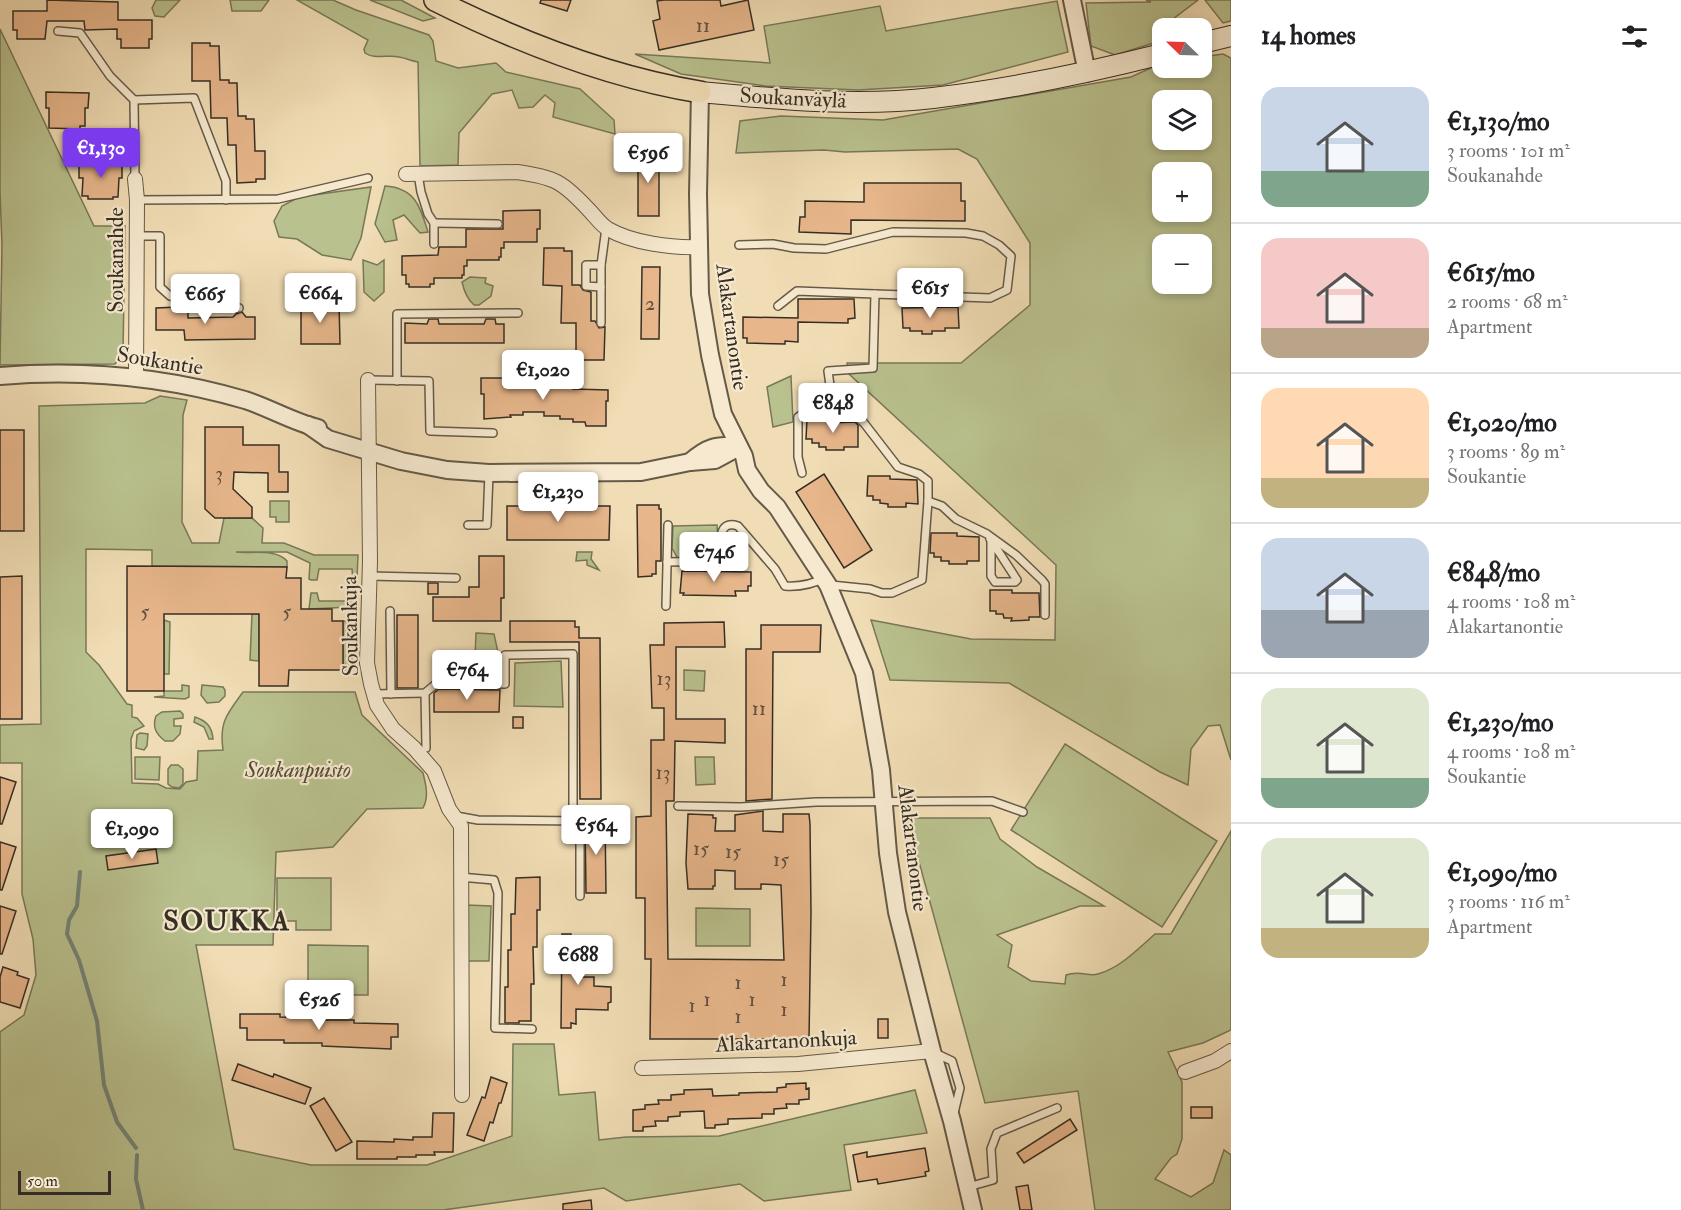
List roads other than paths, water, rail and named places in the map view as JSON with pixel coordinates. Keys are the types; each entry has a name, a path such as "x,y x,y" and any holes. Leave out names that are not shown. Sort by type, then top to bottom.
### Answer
{"main road":[{"name":"Soukanväylä","path":"435,0 524,39 628,77 700,92 775,99 851,101 932,98 1065,78 1152,57"},
{"path":"1212,41 1231,36"}],"street":[{"path":"1071,0 1087,73"},
{"name":"Alakartanontie","path":"700,92 700,294 723,414 741,451 756,466 770,487 777,507 826,582 864,673 881,770 888,853 897,912 973,1210"},
{"path":"412,174 518,172 554,180 574,194 606,228 631,238 680,248 699,247"},
{"name":"Soukanahde","path":"135,179 137,200 136,378"},
{"name":"Soukantie","path":"0,376 93,375 184,385 250,402 308,425 331,431 370,451 434,468 489,473 641,472 690,462 715,460 741,451"},
{"name":"Soukankuja","path":"368,380 370,451 368,663 377,705 393,729 435,771 453,816 461,826 462,1095"},
{"path":"1185,1072 1215,1061 1231,1051"},
{"name":"Alakartanonkuja","path":"642,1068 798,1064 932,1052"}],"lane":[{"path":"58,31 80,33 110,76 134,100 135,179"},
{"path":"134,100 194,98 226,181 226,200"},
{"path":"76,137 134,137"},
{"path":"412,174 434,223 434,244"},
{"path":"137,200 278,199 368,178"},
{"path":"434,223 498,224"},
{"path":"601,323 601,265 606,228"},
{"path":"739,245 773,244 794,248 826,249 893,232 966,233 983,236 999,245 1011,256 1007,290 990,298 797,291 778,306"},
{"path":"137,236 160,236 160,287 170,296 194,302 195,308 238,308"},
{"path":"601,265 586,265 586,286 601,287"},
{"path":"832,407 828,371 873,368 875,294"},
{"path":"397,381 397,314 518,313"},
{"path":"368,380 429,381 430,431 493,433"},
{"path":"667,562 719,561 723,558 722,531 728,525 733,524 738,526 768,561 785,586 797,587 826,582 892,593 922,580 928,481 919,474 898,467 864,423 851,412 832,407 809,409 798,417 798,457 802,473"},
{"path":"468,525 487,525 489,473"},
{"path":"928,501 942,506 956,519 1016,555 1042,580 1045,584 1045,615"},
{"path":"666,606 668,525"},
{"path":"989,537 1017,580 1015,582 995,582 991,576 989,537"},
{"path":"369,576 456,578"},
{"path":"390,611 391,694"},
{"path":"374,694 425,693 438,683 505,684 505,655 573,654 573,807"},
{"path":"425,693 426,748"},
{"path":"678,806 741,807 816,802 992,801 1023,812"},
{"path":"453,816 478,820 580,821 580,896"},
{"path":"460,877 494,880 498,893 495,1028 532,1029"},
{"path":"968,1187 993,1180 991,1149 997,1133 1057,1108"}],"waterway":[{"path":"80,872 77,906 69,920 67,934 79,960 97,1021 104,1085 117,1122 136,1148"},
{"path":"137,1155 136,1179 143,1210"}],"district":[{"name":"SOUKKA","path":"227,921"}],"park label":[{"name":"Soukanpuisto","path":"298,770"}]}
